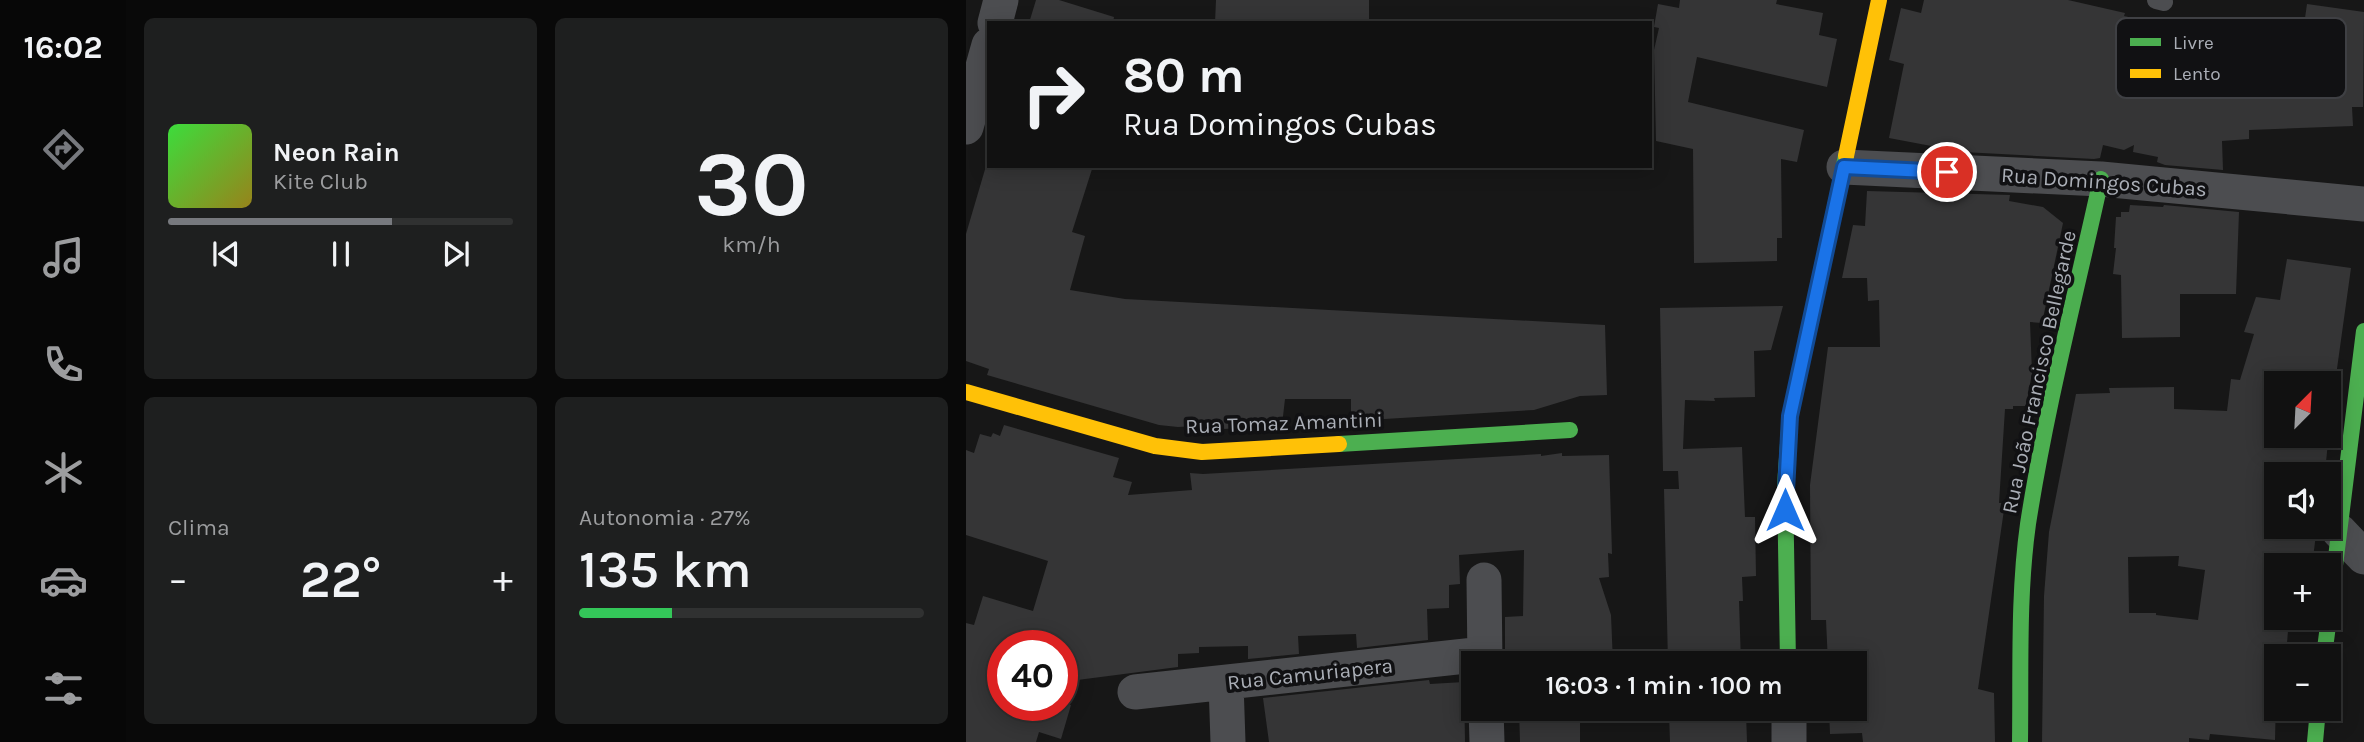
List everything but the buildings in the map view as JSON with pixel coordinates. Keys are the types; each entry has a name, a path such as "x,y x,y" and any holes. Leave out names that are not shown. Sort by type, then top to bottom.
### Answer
{"street":[{"path":"996,21 1001,0"},
{"path":"1788,651 1785,485 1790,416 1878,0"},
{"path":"966,127 987,52"},
{"name":"Rua Domingos Cubas","path":"1844,167 2101,179 2364,204"},
{"name":"Rua João Francisco Bellegarde","path":"2020,742 2022,594 2028,526 2039,462 2101,179"},
{"path":"2341,515 2364,331"},
{"name":"Rua Tomaz Amantini","path":"966,393 1155,446 1202,452 1570,430"},
{"path":"2341,533 2364,557"},
{"path":"1484,580 1485,651"},
{"name":"Rua Camuriapera","path":"1135,692 1461,661"},
{"path":"1226,683 1228,742"},
{"path":"1486,721 1487,742"},
{"path":"1789,721 1790,742"},
{"path":"2315,742 2317,721"}],"traffic: fast":[{"path":"1788,651 1785,485 1790,416 1846,156"},
{"path":"2020,742 2021,605 2028,524 2052,394 2101,179"},
{"path":"2337,553 2364,331"},
{"path":"1339,444 1570,430"},
{"path":"2326,644 2327,630"},
{"path":"2315,742 2317,721"}],"traffic: slow":[{"path":"1846,156 1879,0"},
{"path":"966,392 1155,446 1202,452 1339,444"}],"route":[{"path":"1785,510 1790,416 1844,167 1947,172"}]}
